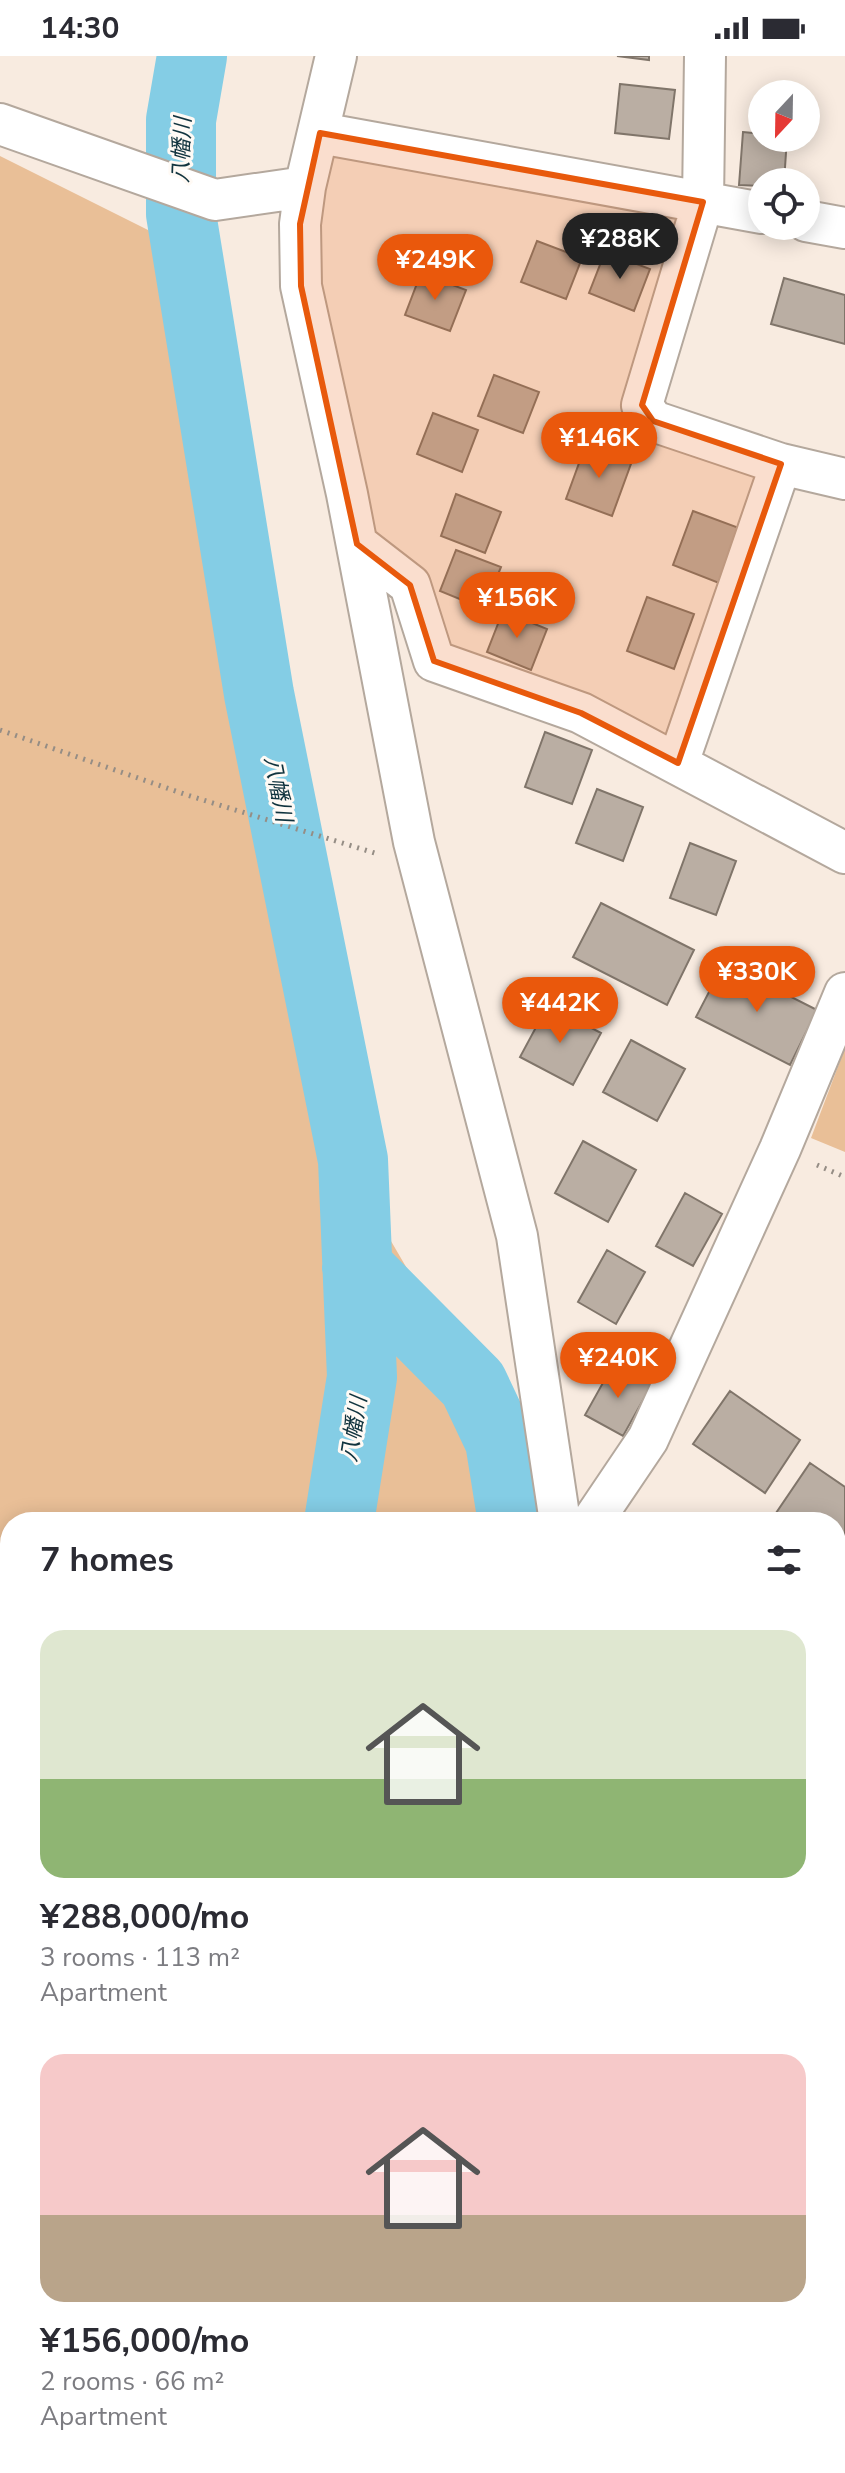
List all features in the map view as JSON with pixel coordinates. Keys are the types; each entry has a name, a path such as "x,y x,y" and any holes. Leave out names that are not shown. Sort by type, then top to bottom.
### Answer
{"street":[{"path":"336,56 305,187 300,224 301,286 357,544 421,868 517,1236 558,1512"},
{"path":"705,56 703,202 642,405 653,421 781,464 845,479"},
{"path":"0,124 215,200 305,187"},
{"path":"320,133 748,210"},
{"path":"820,224 845,228"},
{"path":"678,763 781,464"},
{"path":"357,544 410,585 434,661 581,713 845,853"},
{"path":"599,1512 648,1439 780,1149 845,993"}],"path":[{"path":"0,730 235,810 421,868"}],"highlighted area":[{"path":"320,133 703,202 642,405 653,421 781,464 678,763 581,713 434,661 410,585 357,544 301,286 300,224"}],"shaded area":[{"path":"0,156 152,232 183,432 308,1099 426,1301 482,1426 496,1512 0,1512"},
{"path":"845,1048 845,1152 811,1138"}],"building":[{"path":"617,56 649,56 649,60"},
{"path":"620,84 675,90 669,139 615,133"},
{"path":"743,132 748,133 748,152 786,152 785,168 748,168 748,185 739,185"},
{"path":"537,241 582,258 566,299 521,282"},
{"path":"605,252 650,269 634,311 589,293"},
{"path":"421,273 466,290 450,331 405,315"},
{"path":"784,278 845,295 845,344 771,324"},
{"path":"494,375 539,392 523,433 478,416"},
{"path":"433,413 478,430 462,472 417,454"},
{"path":"586,444 632,461 612,516 566,499"},
{"path":"456,494 501,512 485,553 441,536"},
{"path":"693,511 739,528 719,583 673,565"},
{"path":"456,550 501,567 484,609 440,591"},
{"path":"647,597 694,614 674,669 627,651"},
{"path":"503,611 547,629 531,670 487,652"},
{"path":"545,732 592,750 572,804 525,787"},
{"path":"597,789 643,807 623,861 576,843"},
{"path":"690,843 736,861 716,915 670,898"},
{"path":"601,903 694,950 667,1005 573,957"},
{"path":"724,963 817,1010 790,1065 696,1017"},
{"path":"548,1005 601,1033 573,1085 520,1057"},
{"path":"631,1040 685,1069 657,1121 603,1092"},
{"path":"583,1141 636,1170 608,1222 555,1193"},
{"path":"685,1193 722,1214 693,1266 656,1246"},
{"path":"607,1250 645,1272 616,1324 578,1302"},
{"path":"614,1363 652,1384 623,1436 585,1415"},
{"path":"730,1391 800,1440 765,1493 693,1444"},
{"path":"810,1463 845,1487 845,1512 777,1512"}],"waterway":[{"name":"八幡川","path":"192,56 181,120 181,214 259,694 353,1160 362,1377 341,1512"},
{"path":"357,1267 473,1384 500,1441 511,1512"}]}
